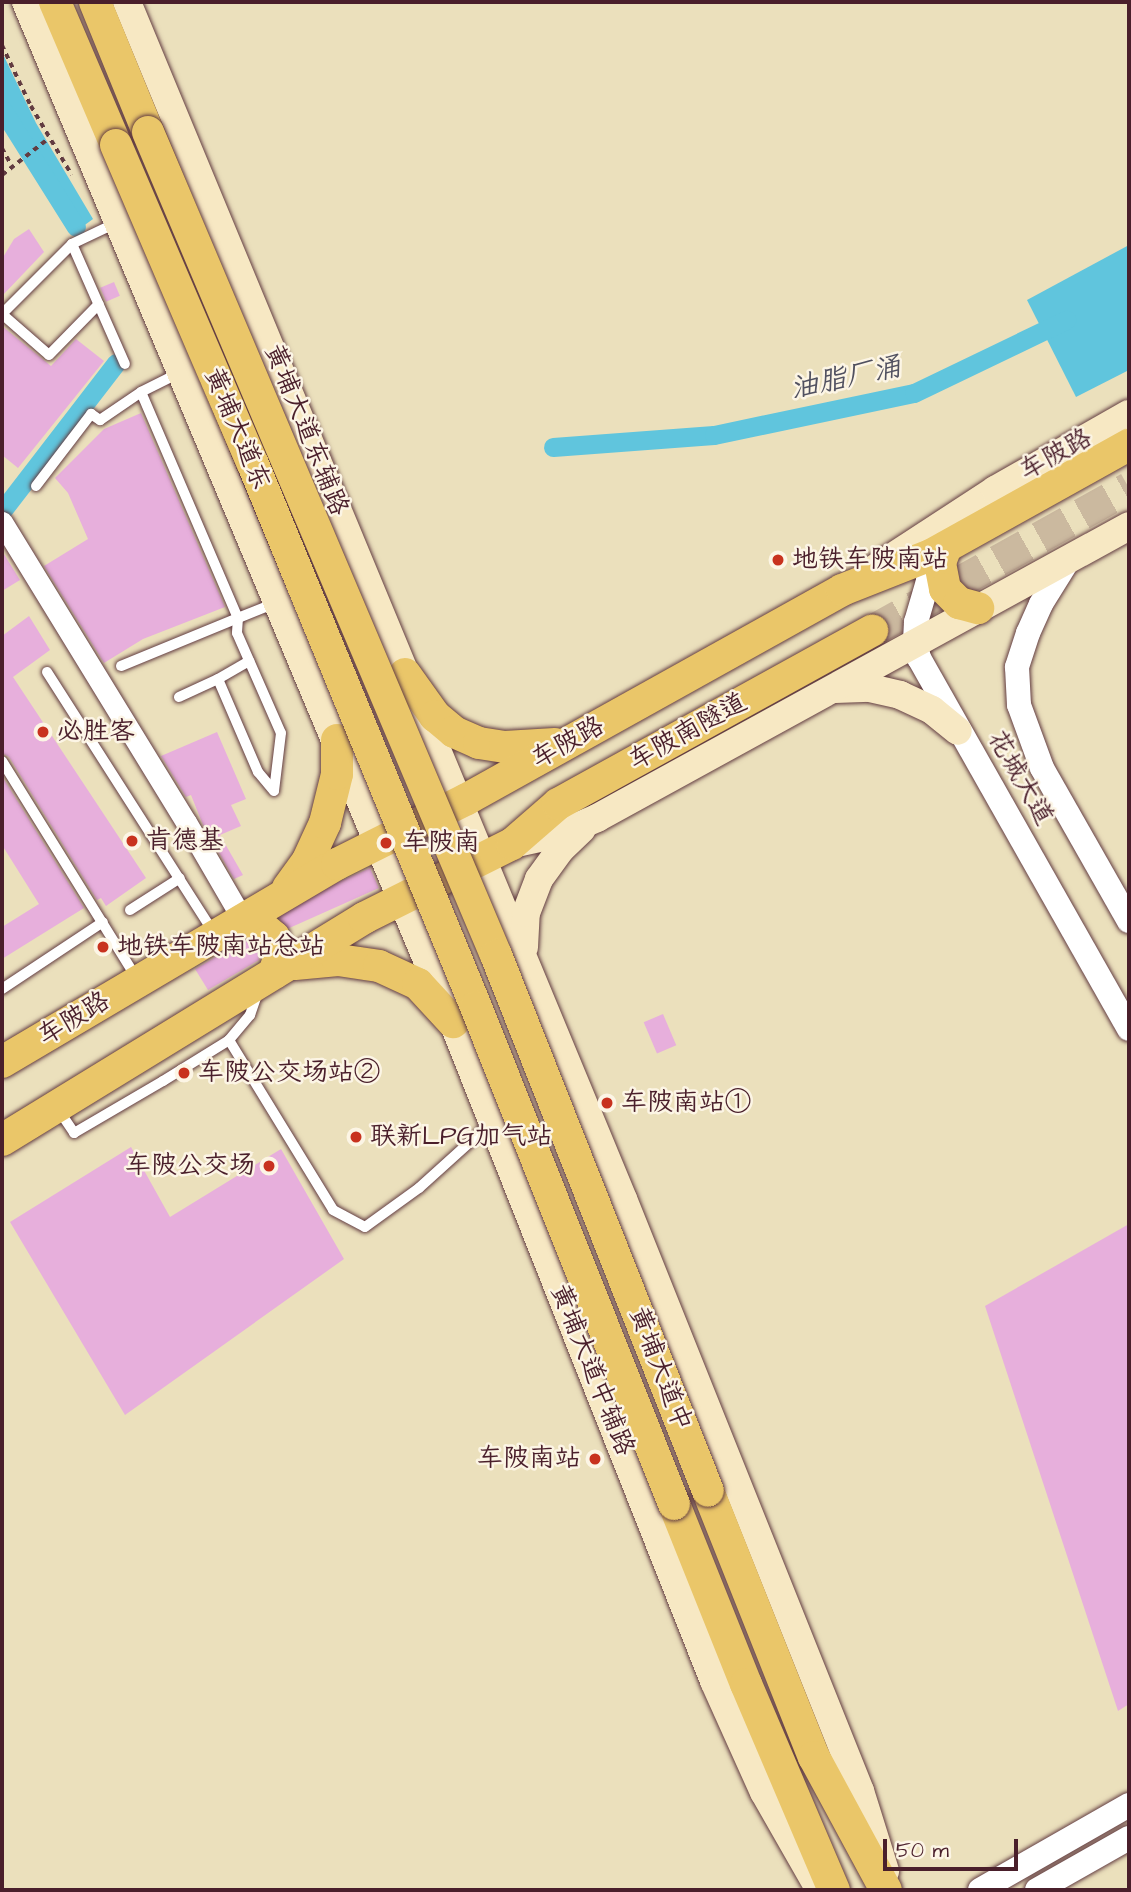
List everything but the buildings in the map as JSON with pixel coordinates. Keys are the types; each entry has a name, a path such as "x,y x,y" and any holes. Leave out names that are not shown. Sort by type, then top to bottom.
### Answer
{"main road":[{"path":"26,2 337,740 378,844"},
{"name":"黄埔大道东","path":"55,2 253,464 415,858"},
{"name":"黄埔大道东","path":"95,2 448,841"},
{"name":"黄埔大道东辅路","path":"127,2 483,859"},
{"name":"车陂路","path":"2,1062 281,897 460,803 842,590 995,490 1129,414"},
{"path":"842,590 946,547 1129,445"},
{"path":"2,1140 401,898 512,844 562,833 597,818 1129,526"},
{"path":"946,547 940,563 945,589 959,603 978,608"},
{"path":"277,600 302,605 324,602 348,588 361,566"},
{"name":"车陂南隧道","path":"512,844 558,804 872,631"},
{"path":"317,693 345,700 366,694 402,664 435,716 454,732 479,743 527,748 577,738"},
{"path":"828,690 856,687 900,695 932,710 958,731"},
{"path":"281,897 308,860 325,823 337,774 337,740"},
{"path":"525,961 526,914 539,879 561,849 597,818"},
{"name":"黄埔大道中","path":"448,841 814,1757 888,1890"},
{"name":"黄埔大道中辅路","path":"378,844 469,1061 732,1722 764,1792 820,1890"},
{"name":"黄埔大道中","path":"415,858 746,1684 834,1890"},
{"path":"483,859 612,1172 860,1791 888,1890"},
{"path":"243,920 260,925 274,937 280,955 275,973"},
{"path":"275,973 338,960 379,966 418,984 453,1022"},
{"path":"469,1061 482,1035 501,1021 528,1017 552,1027"},
{"path":"526,1205 537,1181 561,1165 588,1162 612,1172"}],"street":[{"path":"3,526 186,821 243,920"},
{"name":"花城大道","path":"946,547 935,563 916,622 915,643 923,666 1129,1029"},
{"name":"花城大道","path":"1069,559 1031,626 1017,667 1016,690 1024,723 1042,768 1129,921"},
{"path":"981,1890 1129,1805"},
{"path":"1037,1890 1129,1838"}],"lane":[{"path":"99,304 49,355 2,314 72,244 118,222"},
{"path":"72,244 125,364"},
{"path":"36,486 91,414 100,420 141,392 181,372"},
{"path":"141,392 238,618 237,633 281,733 274,791 258,772 218,679"},
{"path":"121,666 277,600"},
{"path":"179,697 249,661"},
{"path":"47,672 216,936"},
{"path":"2,761 139,981"},
{"path":"130,910 180,878"},
{"path":"2,989 103,922"},
{"path":"56,1106 74,1133 229,1040 250,1015 275,973"},
{"path":"229,1040 333,1210 365,1227 419,1188 493,1121"}],"path":[{"path":"2,45 49,138 76,181"},
{"path":"2,175 49,138"},
{"path":"2,148 12,166"}],"water":[{"path":"2,52 36,123 93,219 82,227 2,109"},
{"path":"1129,245 1129,370 1076,397 1027,300"}],"waterway":[{"path":"2,109 76,227"},
{"name":"油脂厂涌","path":"553,447 714,435 914,393 1066,320"},
{"path":"2,511 116,363"}],"tunnel":[{"path":"872,631 1129,488"}],"place":[{"name":"地铁车陂南站","path":"778,560"},
{"name":"必胜客","path":"43,732"},
{"name":"肯德基","path":"132,841"},
{"name":"车陂南","path":"386,843"},
{"name":"地铁车陂南站总站","path":"103,947"},
{"name":"车陂公交场站②","path":"184,1073"},
{"name":"车陂南站①","path":"607,1103"},
{"name":"联新LPG加气站","path":"356,1137"},
{"name":"车陂公交场","path":"269,1166"},
{"name":"车陂南站","path":"595,1459"}]}
